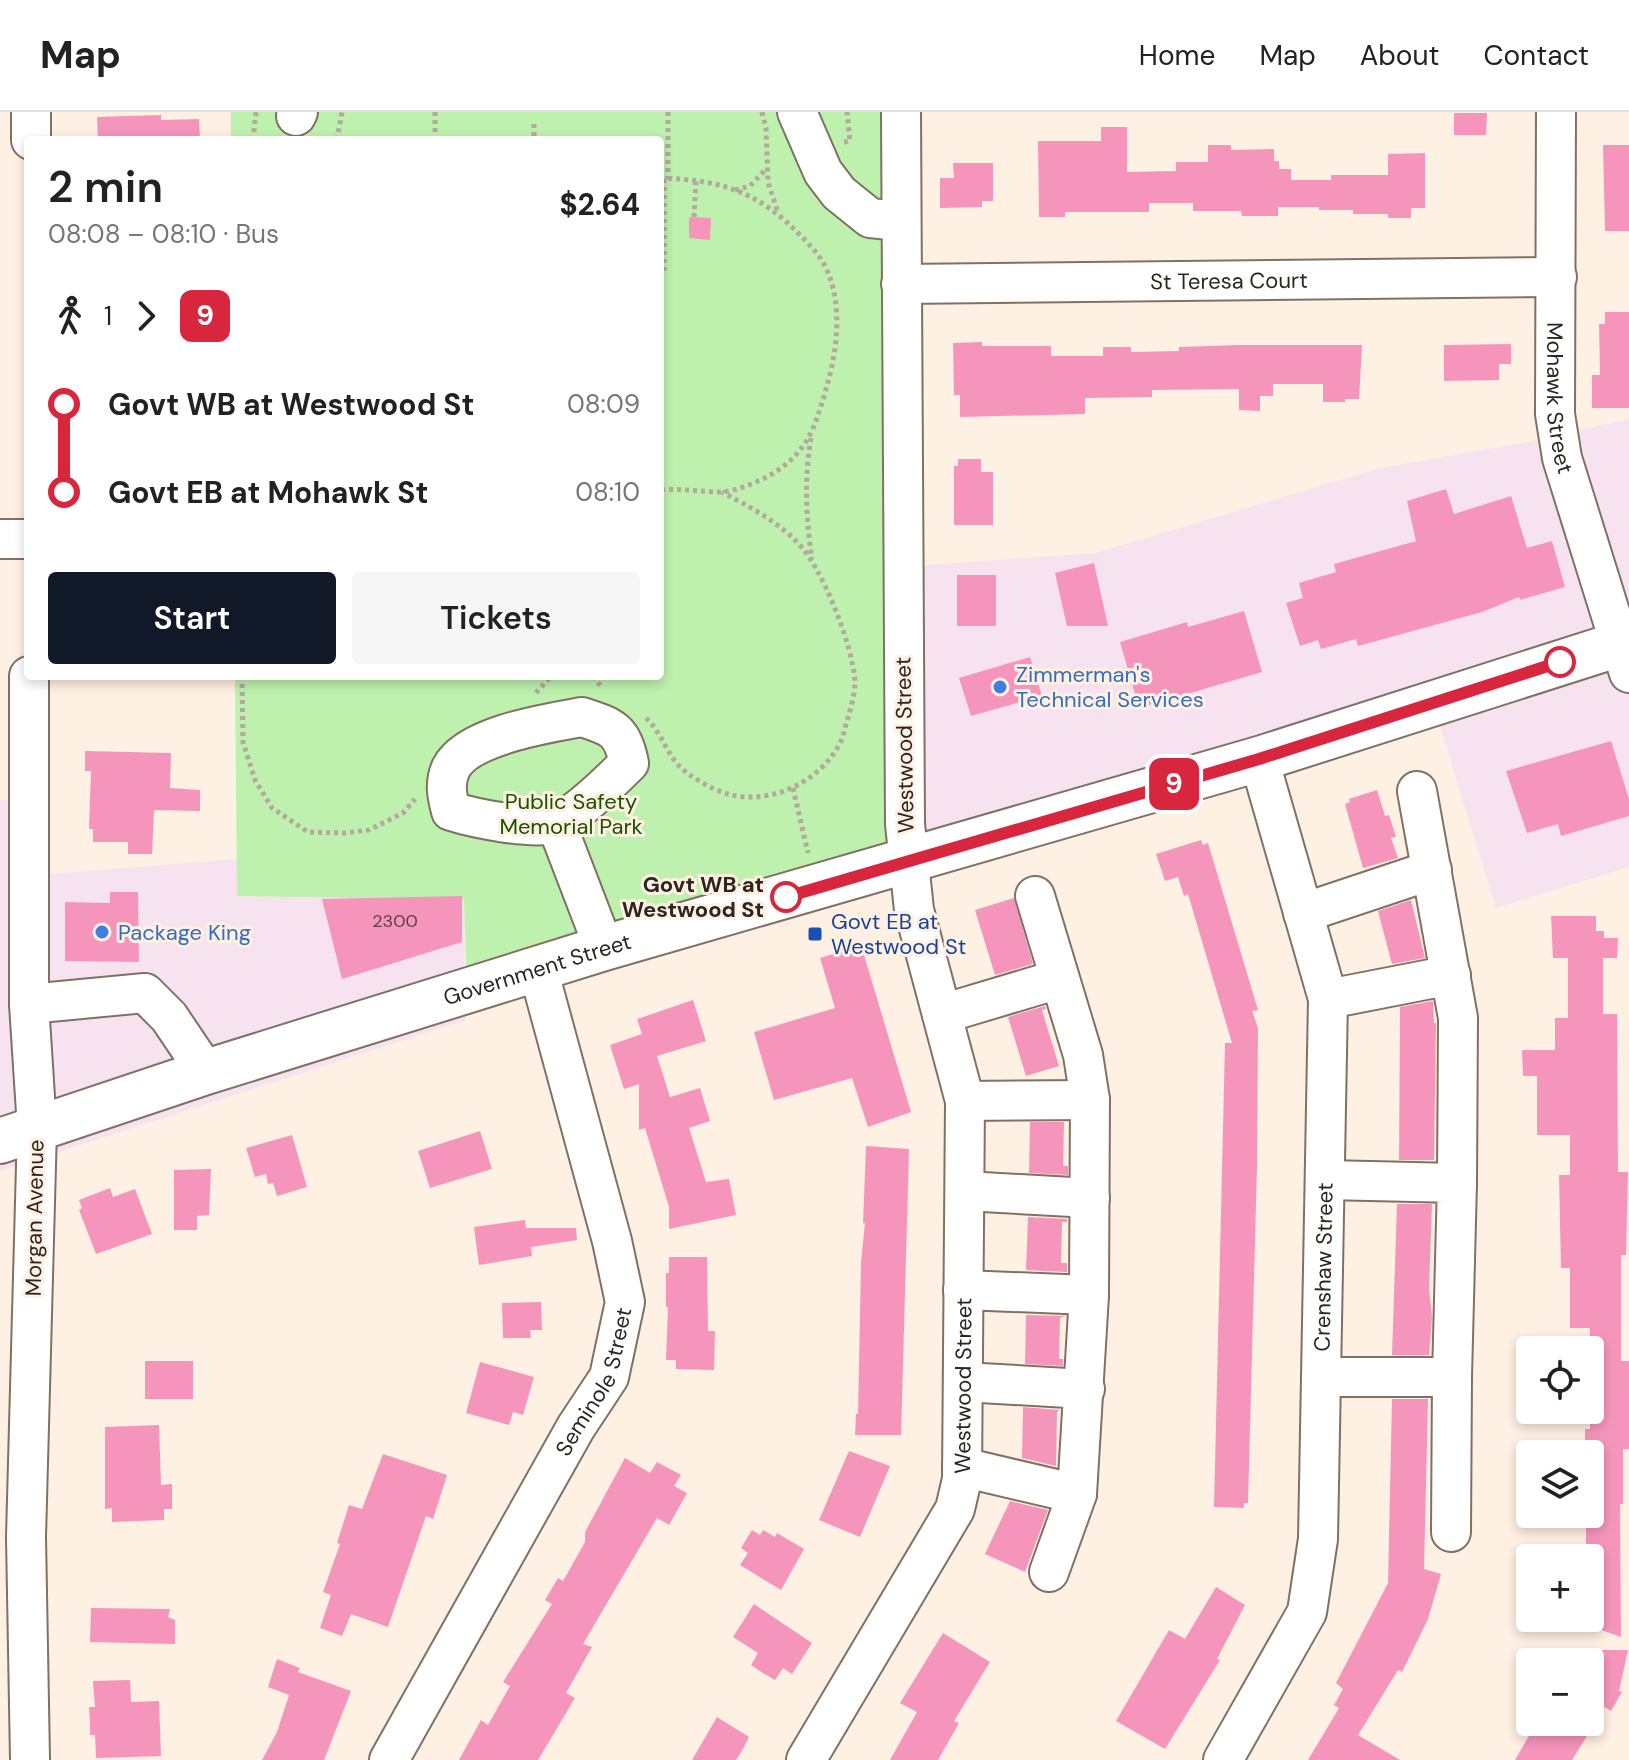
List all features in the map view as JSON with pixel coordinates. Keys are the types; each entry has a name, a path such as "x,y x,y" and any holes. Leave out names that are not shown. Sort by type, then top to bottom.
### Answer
{"main road":[{"name":"Government Street","path":"18,1135 206,1072 604,948 1626,652"}],"street":[{"path":"31,112 31,136"},
{"path":"797,112 823,172 839,193 870,218 900,221"},
{"name":"Westwood Street","path":"806,1760 955,1509 962,1467 965,1101 913,907 905,824 901,112"},
{"name":"Mohawk Street","path":"1556,112 1555,414 1560,443 1626,652"},
{"name":"St Teresa Court","path":"901,284 1557,277"},
{"path":"0,539 24,539"},
{"name":"Morgan Avenue","path":"29,680 29,1004 18,1135 30,1760"},
{"name":"Crenshaw Street","path":"1223,1760 1307,1612 1318,1539 1328,999 1259,759"},
{"path":"1417,791 1458,1018 1451,1532"},
{"path":"556,823 604,948"},
{"path":"1303,913 1432,870"},
{"path":"1035,896 1083,1055 1090,1100 1089,1295 1077,1494 1049,1572"},
{"name":"Seminole Street","path":"389,1760 576,1427 609,1377 625,1302 612,1241 538,969"},
{"path":"1328,999 1451,975"},
{"path":"942,1014 1059,979"},
{"path":"29,1004 145,993 169,1017 206,1072"},
{"path":"965,1101 1090,1100"},
{"path":"1326,1180 1457,1183"},
{"path":"965,1191 1090,1198"},
{"path":"963,1290 1089,1295"},
{"path":"1322,1377 1452,1377"},
{"path":"963,1382 1085,1389"},
{"path":"962,1467 1077,1494"}],"path":[{"path":"253,136 256,112"},
{"path":"338,136 342,112"},
{"path":"435,112 435,136"},
{"path":"664,275 668,112"},
{"path":"762,112 766,128 768,182 778,214"},
{"path":"534,124 534,136"},
{"path":"734,190 750,186 767,168"},
{"path":"664,179 707,181 767,204 808,242 827,269 837,315 832,369 807,459 808,536 813,564"},
{"path":"694,217 696,180"},
{"path":"722,492 747,486 774,473 811,436"},
{"path":"644,715 654,726 669,757 690,774 728,794 760,797 793,788 819,771 840,743 855,683 846,640 832,601 798,543 772,522 722,492 664,490"},
{"path":"242,680 243,742 255,780 272,808 308,832 369,830 403,813 415,802 418,788"},
{"path":"523,697 536,693 547,680"},
{"path":"595,680 609,693"},
{"path":"793,788 808,853"}],"shaded area":[{"path":"1629,419 1629,867 1496,908 1438,720 920,877 911,566 1096,553 1381,468 1528,442"},
{"path":"0,800 10,800 12,877 237,859 237,896 464,900 466,1020 0,1171"}],"green space":[{"name":"Public Safety Memorial Park","path":"231,112 901,112 908,862 467,990 464,900 237,896 235,680 664,680 664,136 231,136"}],"building":[{"path":"1454,113 1487,113 1486,135 1454,135"},
{"path":"161,115 161,120 199,119 200,136 98,136 97,117"},
{"path":"1101,127 1127,127 1127,172 1176,171 1176,162 1208,162 1208,145 1231,145 1231,150 1274,149 1274,161 1279,161 1279,169 1291,169 1291,180 1331,180 1331,175 1388,175 1388,154 1425,153 1425,208 1411,208 1411,218 1388,218 1388,214 1353,214 1353,210 1319,210 1319,207 1278,207 1278,216 1242,216 1241,211 1193,211 1193,203 1149,203 1149,212 1065,212 1065,217 1039,217 1038,141 1101,141"},
{"path":"1603,145 1629,145 1629,231 1605,231"},
{"path":"953,163 993,163 993,201 982,201 982,207 940,208 940,178 954,178"},
{"path":"689,217 711,218 710,240 689,238"},
{"path":"1605,312 1629,312 1629,408 1592,408 1592,375 1600,375 1599,324 1605,324"},
{"path":"982,342 982,346 1051,346 1051,356 1103,356 1103,347 1131,347 1131,352 1239,345 1362,345 1359,399 1323,402 1323,384 1273,384 1273,396 1260,396 1260,411 1239,410 1239,389 1152,390 1152,397 1085,398 1085,414 960,417 960,395 954,395 953,343"},
{"path":"1511,344 1511,364 1499,364 1499,380 1444,381 1444,345"},
{"path":"958,459 981,459 981,472 993,472 993,525 954,525 954,466 958,466"},
{"path":"1446,489 1454,514 1511,496 1527,548 1552,541 1565,587 1520,600 1519,597 1482,612 1358,646 1356,639 1321,649 1318,640 1300,646 1286,603 1303,598 1299,583 1336,572 1334,564 1416,541 1407,501"},
{"path":"1094,563 1108,626 1067,626 1055,573"},
{"path":"957,575 996,575 996,626 957,626"},
{"path":"1244,611 1262,672 1139,708 1120,642 1187,622 1188,627"},
{"name":"Zimmerman's Technical Services","path":"1030,657 1042,696 971,716 959,678"},
{"path":"1611,741 1629,799 1629,816 1561,836 1558,824 1527,833 1506,771"},
{"path":"85,751 171,753 170,788 200,790 200,811 154,810 152,854 128,854 128,842 93,842 93,829 89,829 91,771 85,771"},
{"path":"1377,790 1396,837 1391,838 1398,858 1363,868 1345,804 1350,802 1349,799"},
{"path":"1201,840 1203,845 1208,843 1258,1010 1252,1011 1258,1028 1257,1166 1248,1503 1244,1503 1244,1508 1214,1507 1225,1043 1232,1043 1188,894 1184,896 1178,877 1165,881 1156,854"},
{"name":"Package King","path":"110,892 138,892 139,962 65,961 65,902 110,903"},
{"path":"462,896 462,942 342,979 322,899"},
{"path":"1014,898 1033,964 995,975 975,910"},
{"path":"1411,900 1425,958 1392,964 1378,911"},
{"path":"1551,916 1596,916 1596,931 1604,931 1604,938 1618,938 1617,958 1603,958 1603,1014 1617,1014 1618,1172 1628,1172 1626,1255 1621,1255 1621,1361 1629,1361 1629,1449 1623,1449 1623,1504 1620,1504 1621,1637 1604,1631 1604,1544 1586,1544 1586,1528 1604,1528 1604,1440 1585,1440 1585,1429 1590,1429 1590,1424 1604,1424 1604,1336 1590,1336 1590,1328 1570,1328 1570,1268 1561,1268 1559,1175 1570,1175 1570,1135 1537,1135 1537,1076 1523,1076 1522,1050 1555,1050 1555,1018 1568,1018 1568,958 1553,958"},
{"path":"861,945 911,1112 868,1127 852,1078 774,1100 754,1032 835,1008 820,958"},
{"path":"693,1000 706,1041 657,1056 670,1097 700,1088 710,1121 689,1128 706,1182 729,1179 736,1215 669,1229 669,1207 645,1128 639,1130 639,1084 624,1089 610,1045 642,1034 637,1019"},
{"path":"1433,1001 1436,1023 1434,1160 1399,1160 1400,1007"},
{"path":"1045,1006 1046,1009 1042,1010 1059,1066 1026,1076 1008,1017"},
{"path":"1030,1122 1064,1122 1063,1166 1068,1166 1068,1175 1029,1173"},
{"path":"480,1131 492,1169 430,1188 418,1151"},
{"path":"292,1135 307,1187 277,1196 273,1183 268,1184 266,1174 255,1177 246,1148"},
{"path":"866,1146 909,1149 901,1435 855,1435"},
{"path":"211,1169 209,1215 197,1216 197,1230 174,1230 174,1170"},
{"path":"110,1188 113,1197 135,1189 152,1234 96,1254 79,1210 82,1208 79,1200"},
{"path":"1397,1204 1432,1204 1429,1355 1392,1355"},
{"path":"1028,1217 1067,1219 1067,1222 1062,1222 1061,1263 1067,1263 1067,1272 1026,1270"},
{"path":"525,1220 526,1228 576,1228 577,1240 531,1247 532,1256 479,1265 474,1227"},
{"path":"669,1257 707,1257 708,1331 715,1331 714,1370 676,1369 676,1360 666,1360 666,1273 669,1273"},
{"path":"541,1302 542,1330 530,1330 531,1338 503,1338 502,1303"},
{"path":"1026,1315 1066,1316 1060,1318 1059,1359 1063,1359 1063,1366 1025,1364"},
{"path":"145,1361 193,1361 193,1399 145,1399"},
{"path":"480,1362 534,1377 523,1415 513,1412 509,1425 466,1413"},
{"path":"1392,1399 1428,1399 1424,1569 1441,1574 1428,1619 1402,1672 1398,1670 1358,1735 1400,1760 1308,1760 1339,1708 1334,1705 1343,1689 1336,1683 1388,1583"},
{"path":"1023,1407 1060,1410 1057,1412 1056,1466 1022,1458"},
{"path":"159,1425 161,1485 172,1484 172,1509 164,1509 164,1520 112,1522 112,1508 105,1509 105,1427"},
{"path":"849,1451 890,1466 860,1537 819,1520"},
{"path":"383,1454 447,1475 433,1519 426,1516 388,1627 351,1614 342,1636 320,1628 331,1595 323,1592 340,1544 337,1543 349,1505 362,1509"},
{"path":"625,1458 650,1473 657,1462 681,1475 674,1486 687,1493 669,1525 657,1518 583,1644 592,1647 566,1693 575,1698 538,1760 459,1760 481,1720 488,1725 510,1686 503,1682 552,1604 545,1600 558,1578 563,1581 585,1542 585,1532"},
{"path":"1010,1501 1048,1510 1025,1572 985,1554"},
{"path":"752,1530 760,1535 763,1530 775,1537 777,1533 804,1549 781,1590 740,1565 748,1553 741,1548"},
{"path":"1216,1587 1245,1605 1217,1659 1220,1660 1165,1749 1116,1721 1169,1630 1185,1639"},
{"path":"754,1604 812,1643 792,1674 783,1668 775,1680 763,1673 751,1665 758,1653 733,1637"},
{"path":"91,1608 170,1609 168,1617 175,1620 175,1644 90,1642"},
{"path":"943,1633 990,1662 954,1721 959,1723 938,1760 890,1760 917,1712 900,1703"},
{"path":"1604,1650 1628,1650 1619,1691 1622,1692 1611,1711 1605,1707"},
{"path":"277,1659 300,1668 298,1672 351,1691 324,1760 262,1760 277,1732 289,1695 268,1687"},
{"path":"130,1680 131,1702 159,1701 161,1756 96,1758 95,1735 90,1735 89,1707 95,1707 93,1681"},
{"path":"717,1717 749,1737 743,1749 736,1760 692,1760"},
{"path":"1529,1736 1587,1736 1572,1760 1515,1760"}],"bus line":[{"name":"9","path":"786,897 1259,759 1560,662"}],"place":[{"name":"Zimmerman's Technical Services","path":"1000,687"},
{"name":"Govt WB at Westwood St","path":"786,897"},
{"name":"Package King","path":"102,932"},
{"name":"Govt EB at Westwood St","path":"815,934"}]}
